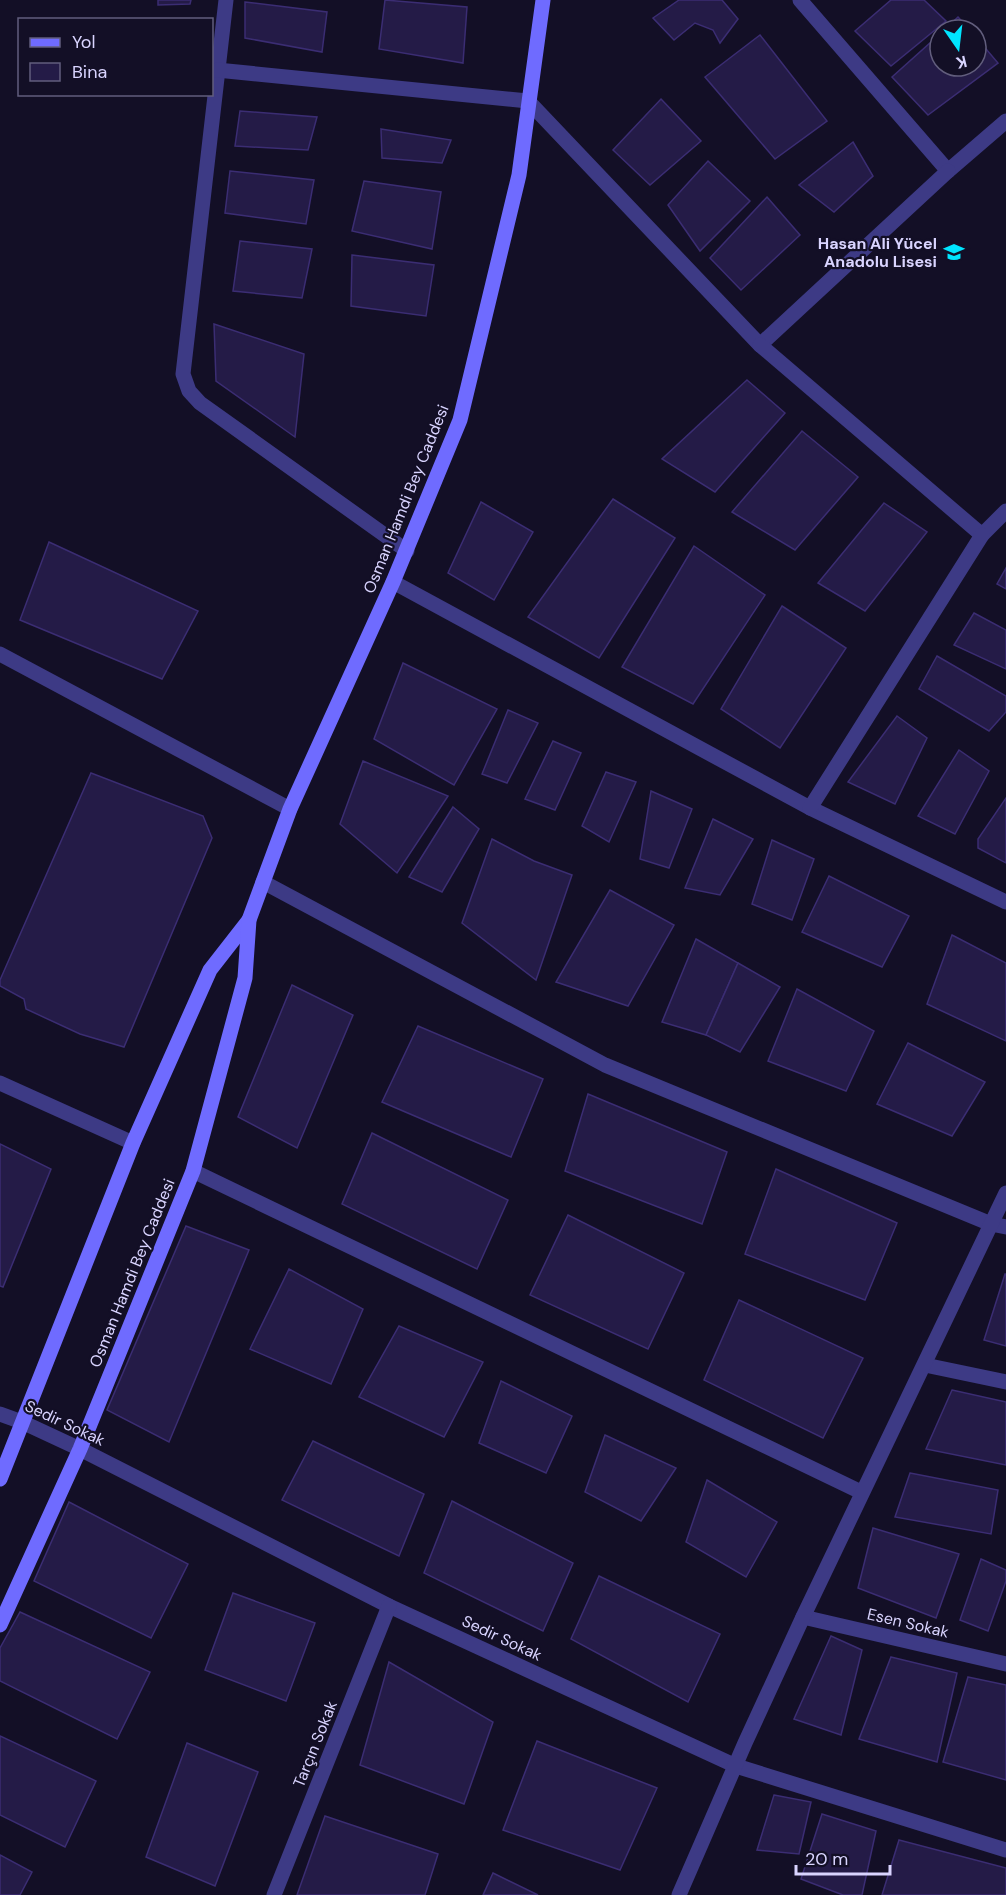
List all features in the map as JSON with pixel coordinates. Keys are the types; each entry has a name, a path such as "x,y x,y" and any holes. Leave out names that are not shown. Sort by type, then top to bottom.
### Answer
{"street":[{"path":"226,0 183,374 189,391 200,403 406,551"},
{"name":"Osman Hamdi Bey Caddesi","path":"0,1625 80,1449 193,1171 245,978 249,920 290,809 393,582 460,420 519,175 543,0"},
{"path":"800,0 948,171"},
{"path":"217,70 528,101 760,345 982,535"},
{"path":"760,345 948,171 1006,121"},
{"path":"810,807 982,535 1006,511"},
{"path":"393,582 810,807 1006,902"},
{"path":"0,654 290,809"},
{"path":"263,882 605,1065 999,1226"},
{"name":"Osman Hamdi Bey Caddesi","path":"0,1479 133,1143 210,970 249,920"},
{"path":"0,1083 133,1143"},
{"path":"193,1171 861,1492"},
{"path":"679,1895 861,1492 999,1226 1006,1193"},
{"path":"925,1365 1006,1382"},
{"name":"Sedir Sokak","path":"0,1414 80,1449 389,1606 736,1766 1006,1850"},
{"name":"Tarçın Sokak","path":"274,1895 389,1606"},
{"name":"Esen Sokak","path":"803,1617 1006,1664"}],"building":[{"path":"158,0 191,0 190,4 158,5"},
{"path":"385,0 467,7 463,63 379,49"},
{"path":"679,0 722,0 738,19 720,43 713,30 695,23 674,40 653,18"},
{"path":"891,0 924,0 943,18 928,18 928,36 891,66 855,31"},
{"path":"245,2 327,12 322,52 245,38"},
{"path":"760,35 827,121 775,159 705,77"},
{"path":"928,45 928,78 978,78 928,115 892,77"},
{"path":"988,51 998,63 988,70"},
{"path":"661,99 701,141 650,185 613,150"},
{"path":"240,111 317,117 308,150 235,146"},
{"path":"381,129 451,140 442,163 382,158"},
{"path":"853,142 873,176 834,212 799,185"},
{"path":"708,161 750,201 700,251 668,205"},
{"path":"230,171 314,180 306,224 225,213"},
{"path":"364,181 441,192 432,249 352,231"},
{"path":"767,197 800,235 741,290 710,258"},
{"path":"240,241 312,249 302,298 233,291"},
{"path":"352,255 434,265 426,316 351,306"},
{"path":"214,324 304,354 295,437 216,381"},
{"path":"747,380 785,413 715,492 662,459"},
{"path":"802,431 858,477 795,550 732,512"},
{"path":"613,499 675,538 599,658 528,617"},
{"path":"481,502 533,532 494,600 448,573"},
{"path":"884,503 927,532 865,611 818,583"},
{"path":"49,542 198,611 162,679 20,620"},
{"path":"694,546 765,595 693,704 622,667"},
{"path":"1006,568 1006,589 997,584"},
{"path":"782,606 846,648 780,748 721,709"},
{"path":"974,613 1006,630 1006,669 954,645"},
{"path":"937,656 1006,696 1006,712 989,731 919,689"},
{"path":"403,663 497,709 454,785 374,739"},
{"path":"508,710 538,723 507,783 482,774"},
{"path":"897,716 927,738 895,804 848,782"},
{"path":"553,741 581,753 555,810 525,799"},
{"path":"959,750 989,771 955,834 918,816"},
{"path":"363,761 448,796 397,873 340,824"},
{"path":"606,772 636,782 609,842 582,826"},
{"path":"91,773 203,816 212,838 124,1047 80,1034 26,1009 24,999 0,986 0,980"},
{"path":"651,791 692,809 669,868 640,859"},
{"path":"1006,798 1006,863 978,848 978,839"},
{"path":"453,807 479,829 442,892 409,877"},
{"path":"713,819 753,839 720,895 685,888"},
{"path":"492,839 534,861 572,875 536,980 462,923"},
{"path":"772,840 814,859 792,920 752,904"},
{"path":"829,876 909,916 882,967 802,932"},
{"path":"610,890 674,925 628,1006 556,982"},
{"path":"952,935 1006,963 1006,1041 927,1004"},
{"path":"696,939 738,963 706,1035 662,1022"},
{"path":"738,963 780,987 740,1052 706,1035"},
{"path":"292,985 353,1015 297,1148 238,1117"},
{"path":"797,989 874,1031 846,1091 768,1061"},
{"path":"418,1026 543,1079 511,1157 382,1102"},
{"path":"908,1043 985,1082 952,1136 877,1104"},
{"path":"588,1094 727,1152 702,1224 565,1171"},
{"path":"372,1133 508,1200 477,1269 342,1204"},
{"path":"0,1144 51,1169 3,1287 0,1286"},
{"path":"776,1169 897,1223 865,1300 745,1254"},
{"path":"568,1215 684,1273 648,1349 530,1295"},
{"path":"186,1226 249,1250 169,1442 107,1410"},
{"path":"289,1269 363,1309 331,1384 250,1349"},
{"path":"1006,1274 1006,1346 984,1340"},
{"path":"739,1300 863,1358 823,1438 704,1380"},
{"path":"399,1326 483,1362 444,1437 359,1397"},
{"path":"501,1381 572,1416 546,1473 479,1443"},
{"path":"952,1390 1006,1402 1006,1465 926,1449"},
{"path":"605,1435 676,1468 641,1521 585,1492"},
{"path":"313,1441 424,1494 399,1556 282,1500"},
{"path":"910,1473 998,1490 991,1534 895,1517"},
{"path":"707,1480 777,1522 746,1577 686,1542"},
{"path":"452,1501 573,1563 543,1631 424,1573"},
{"path":"69,1502 188,1564 151,1638 34,1581"},
{"path":"873,1528 959,1554 936,1618 858,1588"},
{"path":"981,1559 1006,1570 1006,1581 988,1631 960,1620"},
{"path":"599,1576 720,1634 688,1702 571,1639"},
{"path":"233,1593 315,1623 286,1701 205,1670"},
{"path":"20,1612 150,1672 117,1739 0,1681 0,1648"},
{"path":"831,1636 862,1650 841,1735 794,1719"},
{"path":"891,1657 957,1673 937,1762 859,1739"},
{"path":"389,1662 493,1722 464,1804 360,1765"},
{"path":"968,1677 1006,1685 1006,1780 943,1762"},
{"path":"0,1736 96,1781 65,1847 0,1815"},
{"path":"537,1741 657,1788 620,1870 503,1830"},
{"path":"187,1743 258,1772 215,1886 146,1857"},
{"path":"774,1795 811,1802 799,1854 757,1850"},
{"path":"822,1814 876,1831 862,1895 843,1895 801,1879"},
{"path":"325,1816 438,1854 425,1895 297,1895"},
{"path":"899,1840 1006,1868 1006,1895 882,1895"},
{"path":"0,1855 32,1872 20,1895 0,1895"},
{"path":"493,1873 538,1895 483,1895"}],"place":[{"name":"Hasan Ali Yücel Anadolu Lisesi","path":"954,252"}]}
